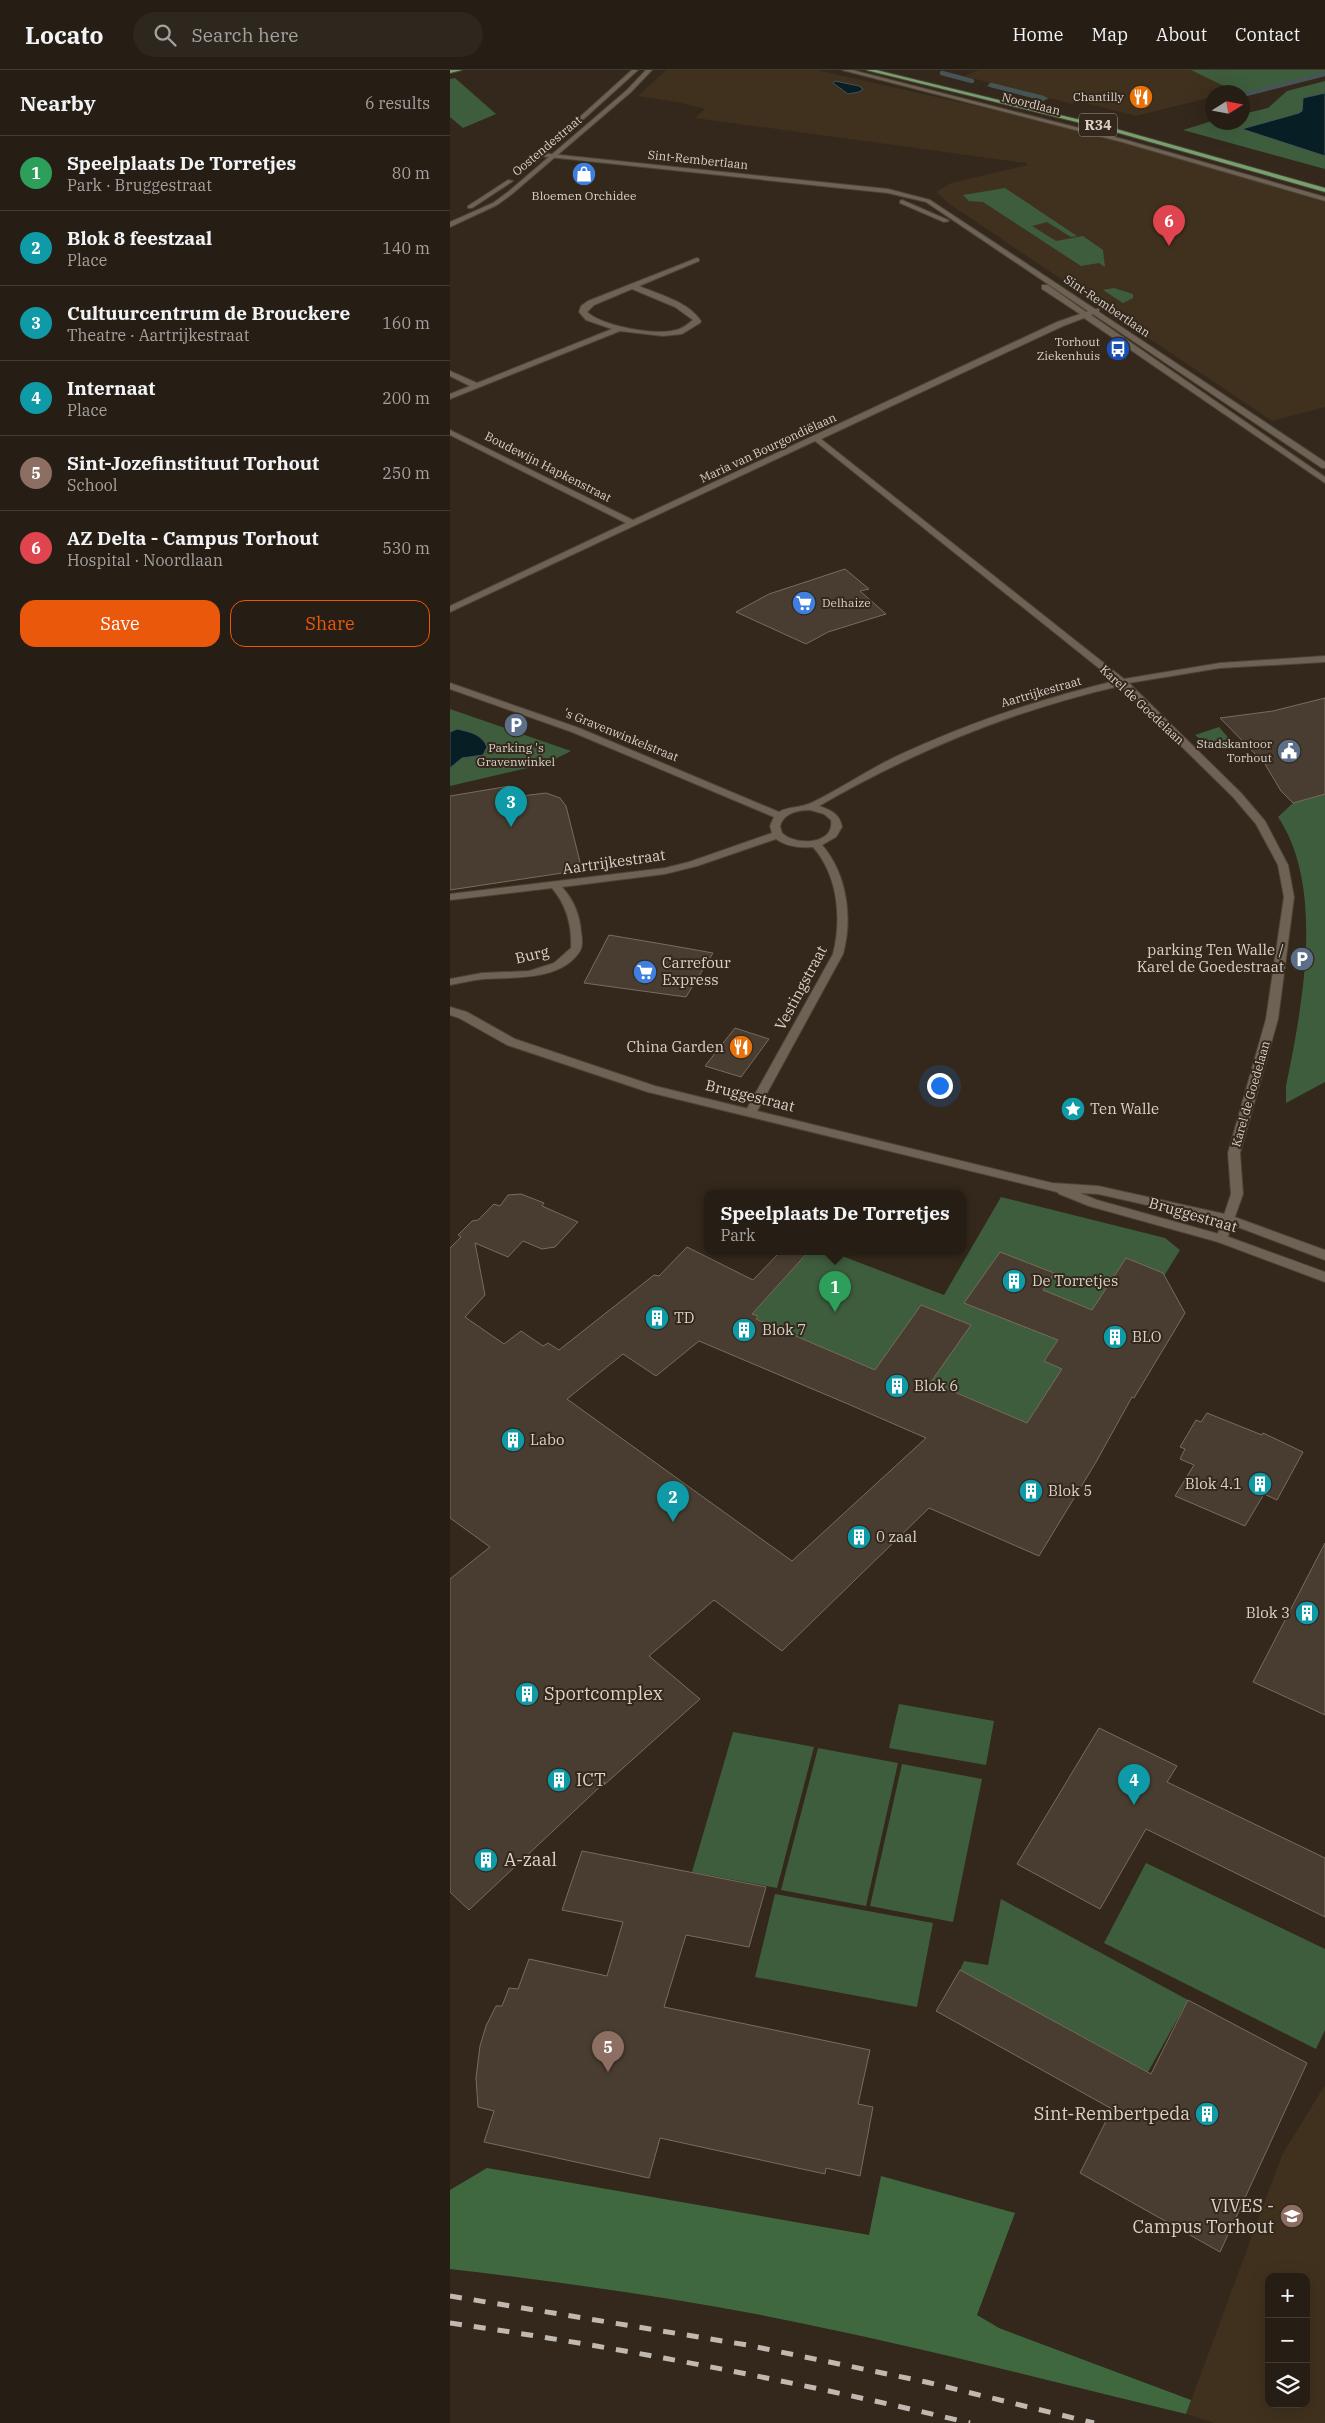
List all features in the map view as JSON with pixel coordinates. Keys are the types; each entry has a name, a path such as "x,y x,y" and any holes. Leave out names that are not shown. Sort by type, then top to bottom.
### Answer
{"main road":[{"path":"450,71 459,70"},
{"name":"Noordlaan","path":"869,70 1107,128 1325,190"},
{"name":"Noordlaan","path":"889,70 1127,128 1325,185"}],"street":[{"name":"Oostendestraat","path":"527,167 635,70"},
{"name":"Oostendestraat","path":"450,225 495,204 629,91 649,70"},
{"name":"Noordlaan","path":"845,70 1115,138 1325,199"},
{"name":"Sint-Rembertlaan","path":"541,155 888,191 928,201 1096,311 1325,466"},
{"name":"Oostendestraat","path":"450,217 482,201 514,178"},
{"name":"Sint-Rembertlaan","path":"852,188 914,206 933,214 970,236 1325,481"},
{"path":"914,206 928,201"},
{"path":"970,236 979,234"},
{"path":"634,286 694,314 697,321 679,332 663,334 619,329 589,318 583,312 584,308 591,303 697,260"},
{"name":"Maria van Bourgondiëlaan","path":"450,609 1084,314 1096,311"},
{"path":"450,397 619,329"},
{"path":"450,374 478,387"},
{"path":"1208,401 1222,397"},
{"name":"Boudewijn Hapkenstraat","path":"450,432 634,524"},
{"name":"Karel de Goedelaan","path":"817,439 1122,682 1237,795 1261,824 1283,865 1289,897 1282,960 1271,1027 1234,1153 1237,1194 1222,1239"},
{"name":"Aartrijkestraat","path":"811,807 856,781 974,727 1044,703 1122,682 1186,670 1259,662 1325,659"},
{"name":"'s Gravenwinkelstraat","path":"450,686 503,702 596,737 779,816"},
{"path":"811,807 831,813 838,824 837,831 832,837 816,844 794,844 777,834 774,828 779,816 790,810 811,807"},
{"name":"Aartrijkestraat","path":"450,898 665,871 693,864 777,834"},
{"name":"Vestingstraat","path":"751,1112 838,954 844,930 839,892 825,852 816,844"},
{"name":"Burg","path":"450,982 482,976 530,974 558,965 576,949 578,932 571,907 566,896 556,886"},
{"name":"Bruggestraat","path":"450,1011 463,1015 511,1042 652,1089 1052,1186 1098,1190 1229,1219 1325,1255"},
{"name":"Bruggestraat","path":"1052,1186 1093,1204 1222,1239 1325,1277"}],"shaded area":[{"path":"666,70 817,70 1065,126 1325,202 1325,407 1272,421 951,205 936,192 951,183 1028,165 1026,163 695,118 705,109 678,102 638,96"},
{"path":"979,70 1191,70 1222,85 1205,85 1205,99 1136,116 1078,101 1072,104 964,76"},
{"name":"VIVES - Campus Torhout","path":"1325,2085 1325,2423 1215,2423 1186,2414 1282,2155"}],"green space":[{"path":"1191,70 1325,70 1325,73 1250,91 1250,85 1222,85"},
{"path":"455,78 496,114 463,128 450,117 450,79"},
{"path":"1325,81 1325,169 1183,130 1205,123 1205,130 1250,130 1250,112 1268,108 1287,91"},
{"path":"991,83 1049,98 1043,101 987,86"},
{"path":"1005,188 1077,236 1071,237 1047,222 1032,226 1056,241 1083,236 1103,250 1105,267 1099,263 1081,266 983,202 969,201 963,195"},
{"path":"1114,288 1133,294 1133,298 1123,303 1103,290"},
{"path":"450,709 571,751 545,764 450,786"},
{"path":"1219,727 1231,741 1207,745 1195,735"},
{"path":"1325,794 1325,1082 1286,1103 1286,1086 1299,1019 1303,983 1306,911 1301,877 1293,845 1278,817 1293,803"},
{"path":"1001,1197 1165,1238 1180,1250 1164,1276 1126,1259 1092,1310 1081,1306 1044,1361 1084,1378 1027,1423 931,1382 921,1306 875,1370 756,1319 758,1316 752,1314 805,1255 839,1255 944,1295"},
{"path":"899,1704 994,1721 986,1765 889,1748"},
{"path":"733,1732 814,1747 777,1888 692,1872"},
{"path":"818,1748 898,1763 866,1906 781,1890"},
{"path":"902,1764 982,1779 953,1922 870,1906"},
{"path":"1146,1863 1325,1949 1325,2030 1316,2049 1104,1943"},
{"path":"775,1894 933,1923 917,2007 755,1977"},
{"path":"1001,1899 1188,2000 1148,2072 960,1970 964,1961 988,1965"},
{"path":"487,2168 869,2235 881,2176 1015,2213 977,2315 999,2328 1191,2400 1186,2414 918,2349 756,2314 603,2289 450,2269 450,2190"}],"water":[{"path":"835,81 859,86 863,89 859,92 848,94 833,83"},
{"path":"1325,93 1325,156 1245,130 1250,130 1250,127 1299,113 1302,111 1303,98"},
{"path":"457,729 479,736 487,747 483,755 462,758 450,768 450,732"}],"building":[{"name":"Delhaize","path":"845,569 869,589 860,591 886,614 828,632 806,644 736,612 769,594"},
{"name":"Stadskantoor Torhout","path":"1325,698 1325,794 1293,803 1281,791 1265,764 1220,718 1273,711"},
{"path":"510,786 513,797 546,793 560,798 566,806 582,870 450,890 450,796"},
{"name":"Carrefour Express","path":"609,935 713,953 686,997 584,983"},
{"name":"China Garden","path":"735,1028 769,1039 741,1077 705,1066"},
{"path":"521,1194 544,1203 542,1206 578,1222 555,1247 542,1249 523,1241 508,1257 475,1243 485,1295 465,1317 504,1344 521,1331 543,1346 548,1343 559,1350 654,1275 659,1276 687,1247 753,1280 777,1255 805,1255 752,1314 758,1316 756,1319 875,1370 921,1305 971,1325 931,1382 1027,1423 1062,1369 1044,1361 1058,1340 964,1303 1000,1252 1054,1273 1043,1290 1092,1310 1126,1258 1163,1273 1185,1313 1134,1398 1132,1397 1096,1462 1039,1556 929,1508 782,1651 714,1600 649,1656 700,1699 604,1785 605,1782 469,1910 450,1892 450,1579 490,1547 450,1518 450,1248 461,1237 458,1235 472,1221 478,1220 494,1204 500,1206 508,1195","holes":["699,1341 926,1438 792,1561 567,1399 623,1354 656,1376"]},
{"path":"1207,1413 1262,1435 1263,1433 1303,1452 1277,1500 1264,1494 1245,1526 1175,1496 1194,1465 1180,1459 1185,1449 1180,1447 1196,1420 1201,1422"},
{"name":"Blok 3","path":"1325,1543 1325,1715 1253,1682"},
{"path":"1099,1728 1177,1766 1167,1782 1325,1858 1325,1917 1146,1829 1100,1909 1017,1864"},
{"path":"582,1851 766,1887 749,1947 686,1935 664,2007 870,2050 858,2104 873,2107 860,2176 826,2168 825,2174 660,2138 649,2178 484,2142 494,2111 478,2107 476,2078 480,2046 486,2026 496,2006 502,2006 509,1988 518,1989 529,1959 607,1976 623,1922 562,1910"},
{"name":"Sint-Rembertpeda","path":"960,1970 1151,2074 1188,2000 1307,2063 1220,2252 1080,2173 1112,2109 936,2011"}],"waterway":[{"path":"942,73 972,81"},
{"path":"1250,93 1325,74"},
{"path":"991,85 1043,98"}],"railway":[{"path":"450,2296 747,2345 926,2382 1094,2423"},
{"path":"450,2323 581,2343 711,2367 970,2423"}],"place":[{"name":"Chantilly","path":"1141,97"},
{"name":"Bloemen Orchidee","path":"584,174"},
{"name":"AZ Delta - Campus Torhout","path":"1169,246"},
{"name":"Torhout Ziekenhuis","path":"1118,349"},
{"name":"Delhaize","path":"804,603"},
{"name":"Parking 's Gravenwinkel","path":"516,725"},
{"name":"Stadskantoor Torhout","path":"1289,751"},
{"name":"Cultuurcentrum de Brouckere","path":"511,827"},
{"name":"parking Ten Walle / Karel de Goedestraat","path":"1302,959"},
{"name":"Carrefour Express","path":"645,972"},
{"name":"China Garden","path":"741,1047"},
{"name":"Ten Walle","path":"1073,1109"},
{"name":"De Torretjes","path":"1014,1281"},
{"name":"Speelplaats De Torretjes","path":"835,1312"},
{"name":"TD","path":"657,1318"},
{"name":"Blok 7","path":"744,1330"},
{"name":"BLO","path":"1115,1337"},
{"name":"Blok 6","path":"897,1386"},
{"name":"Labo","path":"513,1440"},
{"name":"Blok 4.1","path":"1260,1484"},
{"name":"Blok 5","path":"1031,1491"},
{"name":"Blok 8 feestzaal","path":"673,1522"},
{"name":"0 zaal","path":"859,1537"},
{"name":"Blok 3","path":"1307,1613"},
{"name":"Sportcomplex","path":"527,1694"},
{"name":"ICT","path":"559,1780"},
{"name":"Internaat","path":"1134,1805"},
{"name":"A-zaal","path":"486,1860"},
{"name":"Sint-Jozefinstituut Torhout","path":"608,2072"},
{"name":"Sint-Rembertpeda","path":"1207,2114"},
{"name":"VIVES - Campus Torhout","path":"1292,2216"}]}
